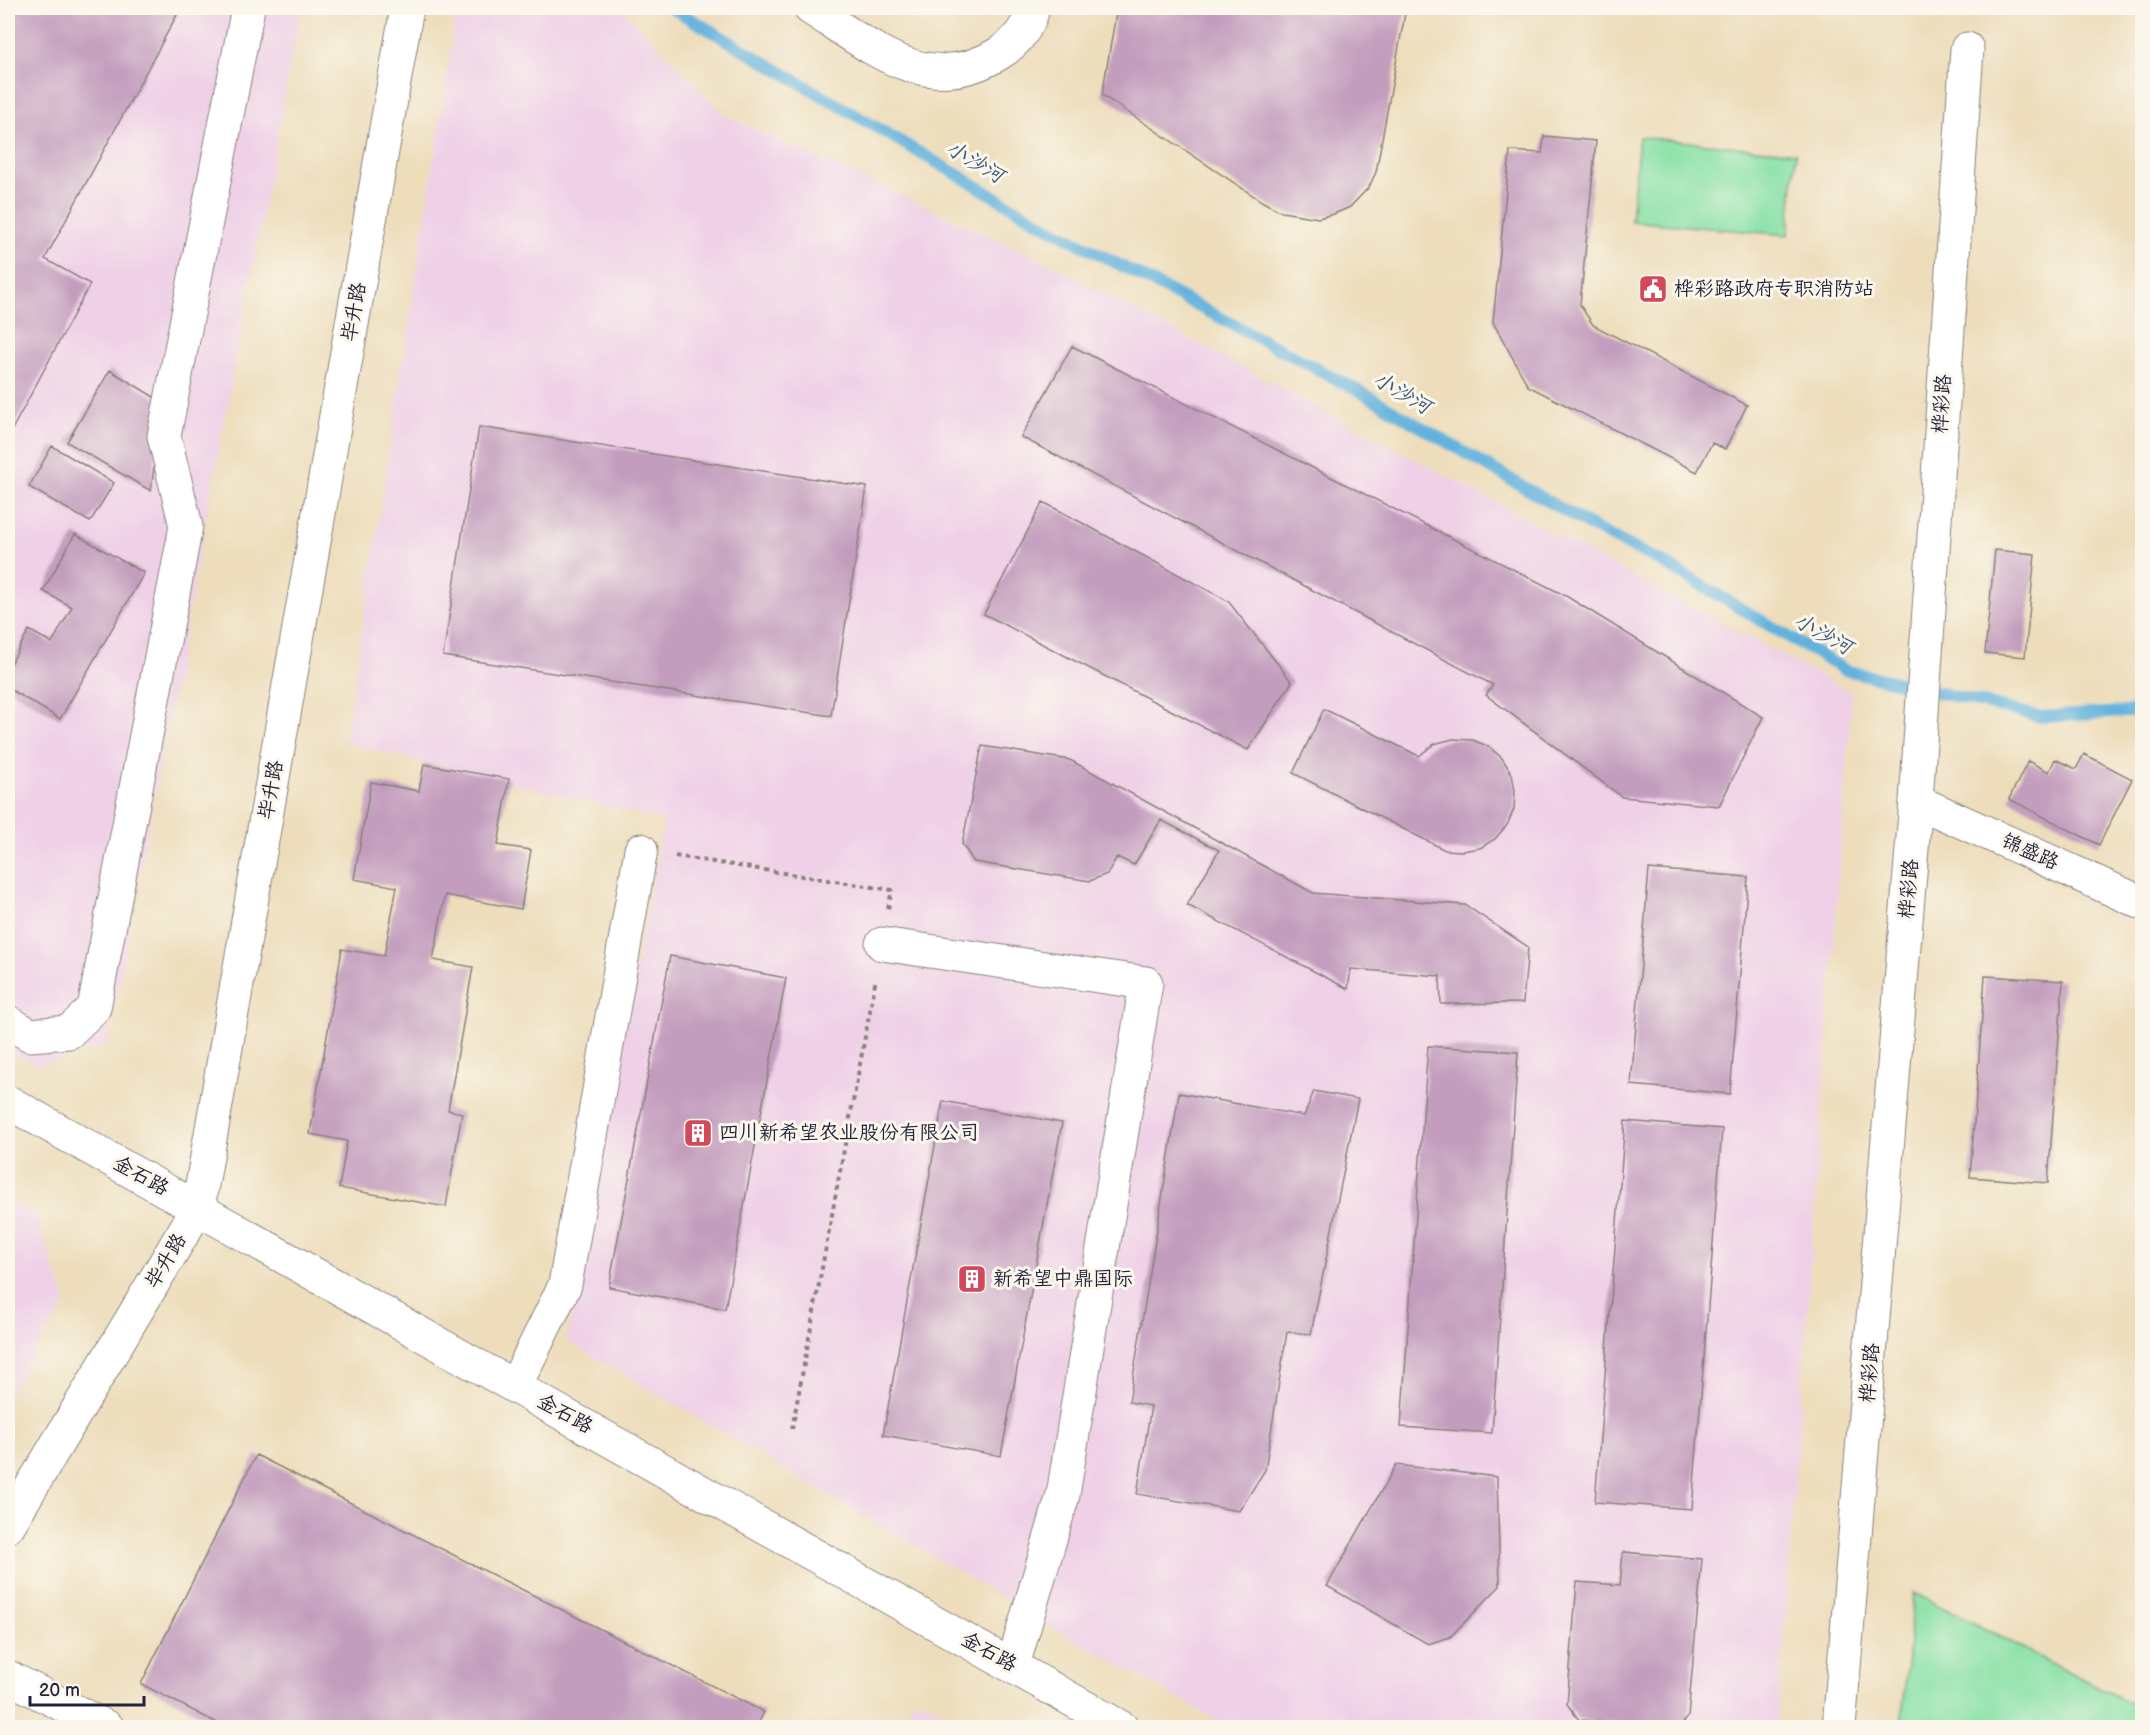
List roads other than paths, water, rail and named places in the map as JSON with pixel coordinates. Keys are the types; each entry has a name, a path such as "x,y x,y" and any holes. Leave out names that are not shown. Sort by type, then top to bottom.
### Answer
{"street":[{"path":"8,1022 30,1035 69,1032 94,1008 186,526 164,436 248,8"},
{"name":"毕升路","path":"8,1526 198,1208 407,8"},
{"path":"810,8 894,62 924,69 955,70 987,61 1014,44 1033,8"},
{"name":"桦彩路","path":"1839,1728 1922,723 1926,629 1967,49"},
{"name":"锦盛路","path":"1916,801 2142,903"},
{"path":"515,1386 565,1285 641,850"},
{"path":"882,944 1146,983 1063,1495 1013,1665"},
{"name":"金石路","path":"8,1102 1122,1728"},
{"path":"8,1677 108,1728"}],"waterway":[{"name":"小沙河","path":"672,8 1040,223 1361,392 1594,528 1662,562 1845,670 2041,717 2142,711"}],"place":[{"name":"桦彩路政府专职消防站","path":"1653,289"},
{"name":"四川新希望农业股份有限公司","path":"698,1133"},
{"name":"新希望中鼎国际","path":"972,1279"}]}
